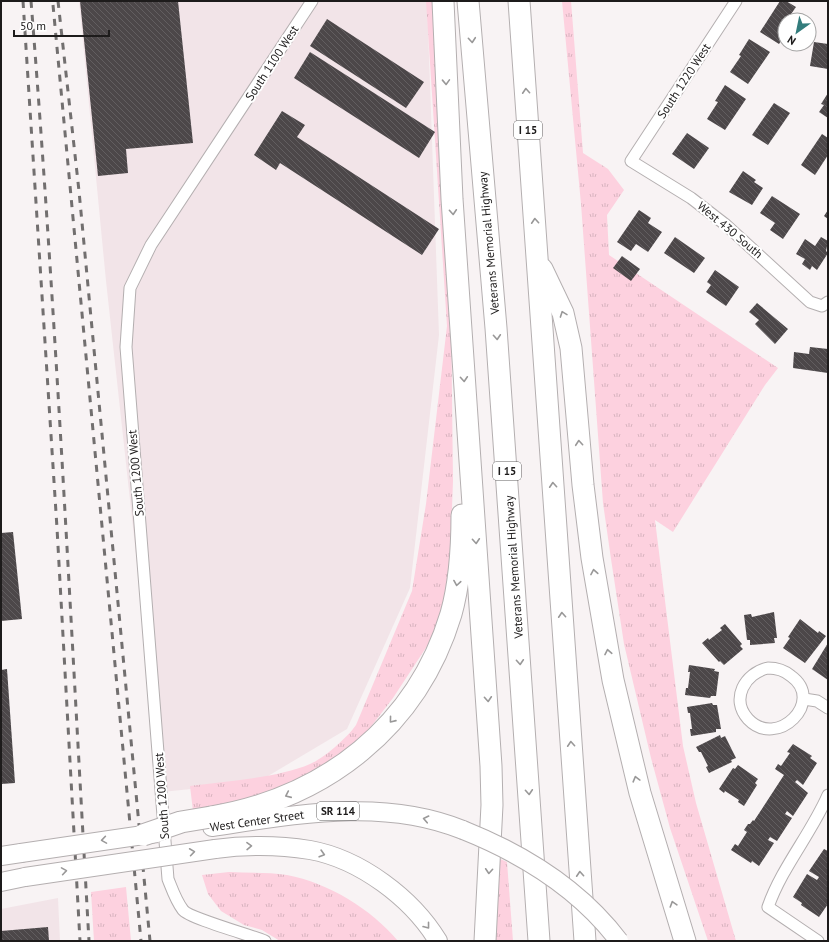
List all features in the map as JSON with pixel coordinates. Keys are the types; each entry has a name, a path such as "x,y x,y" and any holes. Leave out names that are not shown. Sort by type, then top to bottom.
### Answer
{"highway":[{"path":"443,1 447,106 492,774 492,805 485,941"},
{"name":"Veterans Memorial Highway","path":"468,1 498,352 539,941"},
{"name":"I 15","path":"519,1 584,941"},
{"path":"538,260 563,313 568,328 574,364 578,433 592,558 610,660 638,785 685,941"},
{"path":"143,835 181,822 211,822 278,799 322,780 369,745 386,727 416,688 430,664 442,638 451,614 457,587 462,533 461,436 466,405"}],"main road":[{"name":"West Center Street","path":"211,822 348,810 391,812 432,820 497,843 554,878 598,916 619,941"},
{"path":"1,856 143,835"},
{"name":"West Center Street","path":"1,882 25,877 215,849 260,846 310,850 333,857 372,876 394,892 420,917 438,941"}],"street":[{"name":"South 1100 West","path":"232,125 312,1"},
{"name":"South 1220 West","path":"631,161 734,2"},
{"name":"South 1200 West","path":"232,125 151,245 130,288 126,347 168,879 174,894 184,911 199,919 264,941"},
{"name":"West 430 South","path":"631,161 691,198 726,225 810,302 825,304"},
{"path":"768,668 780,670 796,679 804,690 804,698 798,711 789,722 777,729 770,730 757,726 746,717 740,697 741,690 749,677 754,673 768,668"},
{"path":"804,698 817,701 828,708"},
{"path":"818,941 768,907 774,890 818,817 828,795"}],"shaded area":[{"path":"79,1 427,1 439,335 410,588 347,729 258,782 162,792 106,281"},
{"path":"58,898 60,941 1,941 1,909"}],"green space":[{"path":"426,1 436,1 451,310 453,481 450,561 443,603 433,637 393,698 366,733 347,750 316,772 256,798 193,811 190,786 267,776 297,769 322,757 347,735 356,725 412,591 426,504 447,326"},
{"path":"562,1 571,1 583,153 608,169 624,190 607,215 609,255 778,368 765,385 673,532 655,520 683,746 696,803 736,941 708,941 670,828 651,758 624,644 603,503 581,204"},
{"path":"498,858 507,862 513,941 493,941"},
{"path":"229,872 287,875 318,884 362,908 387,929 398,941 280,941 262,930 244,925 221,911 208,894 202,875"},
{"path":"126,887 131,941 94,941 91,892"}],"building":[{"path":"80,1 178,1 193,143 126,149 128,173 98,176"},
{"path":"780,1 786,1 796,7 792,12 777,12 777,43 760,32"},
{"path":"327,19 424,82 406,108 310,46"},
{"path":"749,39 770,52 748,84 730,72 741,56 739,55"},
{"path":"817,42 828,44 828,69 810,66 812,52 817,52"},
{"path":"310,52 435,132 419,158 294,78"},
{"path":"725,85 746,99 725,130 707,119 718,102 715,101"},
{"path":"828,93 828,118 819,112 824,105 821,104"},
{"path":"774,103 790,113 768,145 752,135"},
{"path":"282,111 305,125 297,137 439,229 422,255 280,163 276,170 254,155"},
{"path":"687,133 709,148 694,169 672,154"},
{"path":"822,134 828,138 828,155 815,175 801,165"},
{"path":"743,171 756,180 754,182 763,188 752,205 729,192"},
{"path":"772,196 800,214 783,239 770,230 775,223 760,213"},
{"path":"639,210 651,218 648,223 662,232 648,252 636,244 631,251 617,242"},
{"path":"828,210 828,219 824,216"},
{"path":"675,237 705,258 694,273 664,253"},
{"path":"821,237 828,241 826,251 828,253 817,270 812,266 810,270 802,264 805,259 796,254 805,239 815,246"},
{"path":"622,256 640,269 631,281 613,268"},
{"path":"715,270 739,287 726,306 706,292 711,285 707,282"},
{"path":"757,303 788,329 775,344 755,324 759,320 749,312"},
{"path":"810,347 828,349 828,373 793,368 794,352 809,354"},
{"path":"13,532 22,619 1,621 1,533"},
{"path":"774,612 777,638 774,638 775,643 750,645 750,640 747,640 744,615 751,614 752,617"},
{"path":"800,619 818,633 819,631 826,636 805,663 783,648 790,638 788,637"},
{"path":"725,624 742,644 740,646 743,649 724,665 720,661 719,662 702,643 708,638 709,640 722,630 720,628"},
{"path":"828,643 828,680 812,669"},
{"path":"689,665 715,669 714,671 719,672 716,696 711,696 710,698 685,695 686,688 688,688 690,672 688,672"},
{"path":"7,669 15,783 1,784 1,670"},
{"path":"712,703 713,705 717,705 721,729 716,729 716,732 691,736 690,729 692,729 690,713 688,713 687,707"},
{"path":"720,735 721,738 725,736 736,758 731,760 732,762 709,773 706,767 708,766 701,752 699,752 696,747"},
{"path":"793,744 812,756 810,758 817,763 803,785 797,780 795,782 808,793 793,816 787,811 785,814 792,818 777,841 770,837 768,840 774,843 759,866 752,861 751,863 731,850 735,844 738,846 747,832 744,830 748,824 750,824 753,820 754,821 784,775 775,769 778,764 781,766 790,753 787,752"},
{"path":"738,765 758,779 755,783 757,785 744,806 738,802 739,800 719,789 733,768 735,769"},
{"path":"824,849 828,851 828,904 819,917 801,905 802,903 793,897 807,874 817,880 819,877 809,871"},
{"path":"48,927 49,941 1,941 1,931"}],"railway":[{"path":"23,1 57,528 80,941"},
{"path":"31,1 56,353 89,941"},
{"path":"58,1 79,191 150,941"},
{"path":"53,5 141,941"}]}
